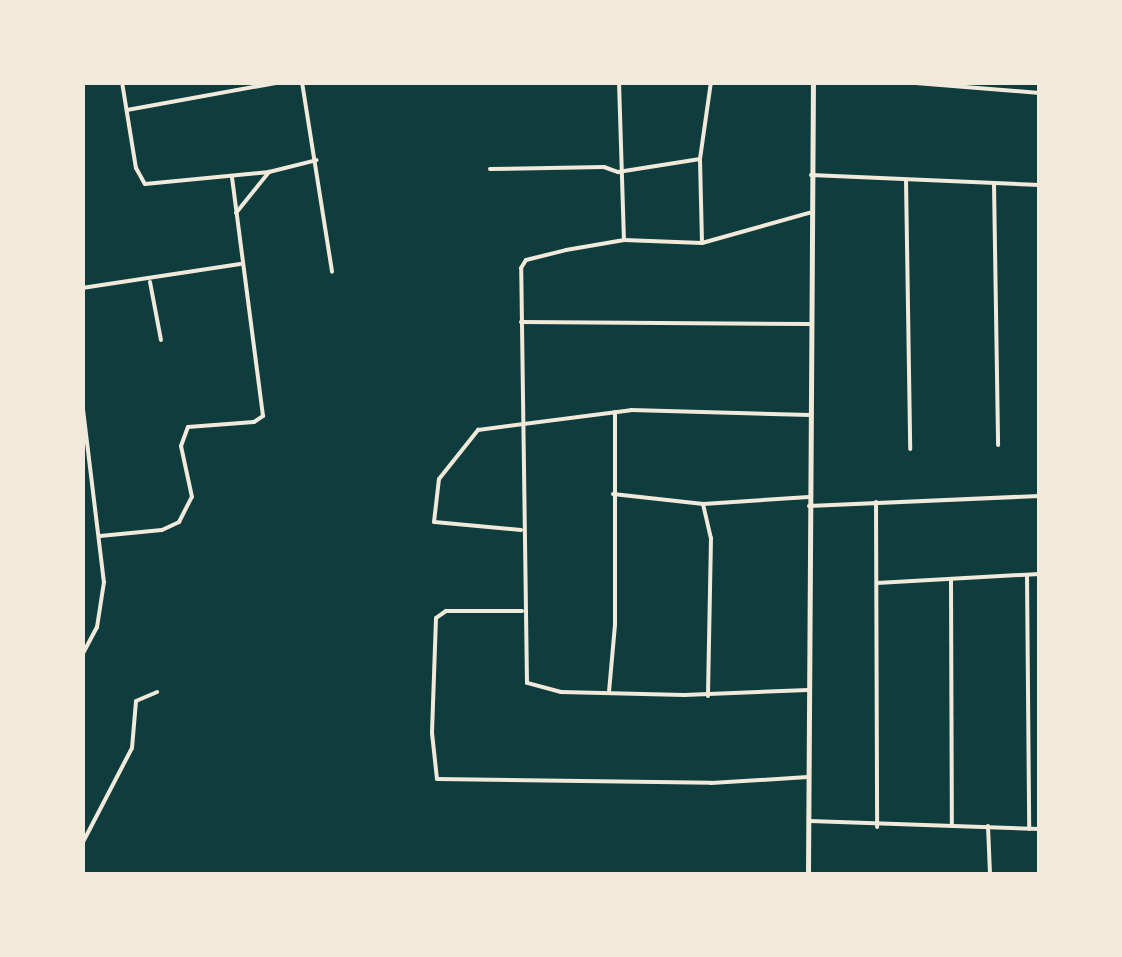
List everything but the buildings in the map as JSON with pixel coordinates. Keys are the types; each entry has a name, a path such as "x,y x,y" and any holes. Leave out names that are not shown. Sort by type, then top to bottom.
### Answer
{"street":[{"path":"122,82 145,184 269,172 317,160"},
{"path":"127,110 280,82"},
{"path":"302,82 332,272"},
{"path":"619,82 618,172 624,240"},
{"path":"702,243 700,159 711,82"},
{"path":"808,874 808,324 813,82"},
{"path":"904,82 1040,93"},
{"path":"490,169 604,166 618,172 700,159"},
{"path":"236,213 269,172"},
{"path":"811,176 1040,185"},
{"path":"100,536 162,530 179,522 192,498 181,446 188,427 254,422 263,416 232,177"},
{"path":"906,180 903,299 910,449"},
{"path":"994,184 998,446"},
{"path":"808,690 708,696 530,687 522,666 520,423 526,260 624,240 702,243 812,212"},
{"path":"82,288 150,282 241,264"},
{"path":"150,282 161,340"},
{"path":"521,322 808,324"},
{"path":"82,401 84,454 100,536 102,602 82,655"},
{"path":"521,530 438,524 434,512 440,478 473,434 520,423 614,412 810,415"},
{"path":"608,693 615,625 614,412"},
{"path":"613,494 703,504 809,497"},
{"path":"809,506 1040,496"},
{"path":"876,502 877,827"},
{"path":"703,504 710,538 708,696"},
{"path":"877,583 1040,574"},
{"path":"1026,575 1029,829"},
{"path":"952,579 952,824"},
{"path":"522,610 446,611 436,618 432,733 438,779 712,783 808,776"},
{"path":"82,844 132,748 136,701 158,692"},
{"path":"808,821 877,827 952,824 1040,829"},
{"path":"988,826 990,874"}]}
